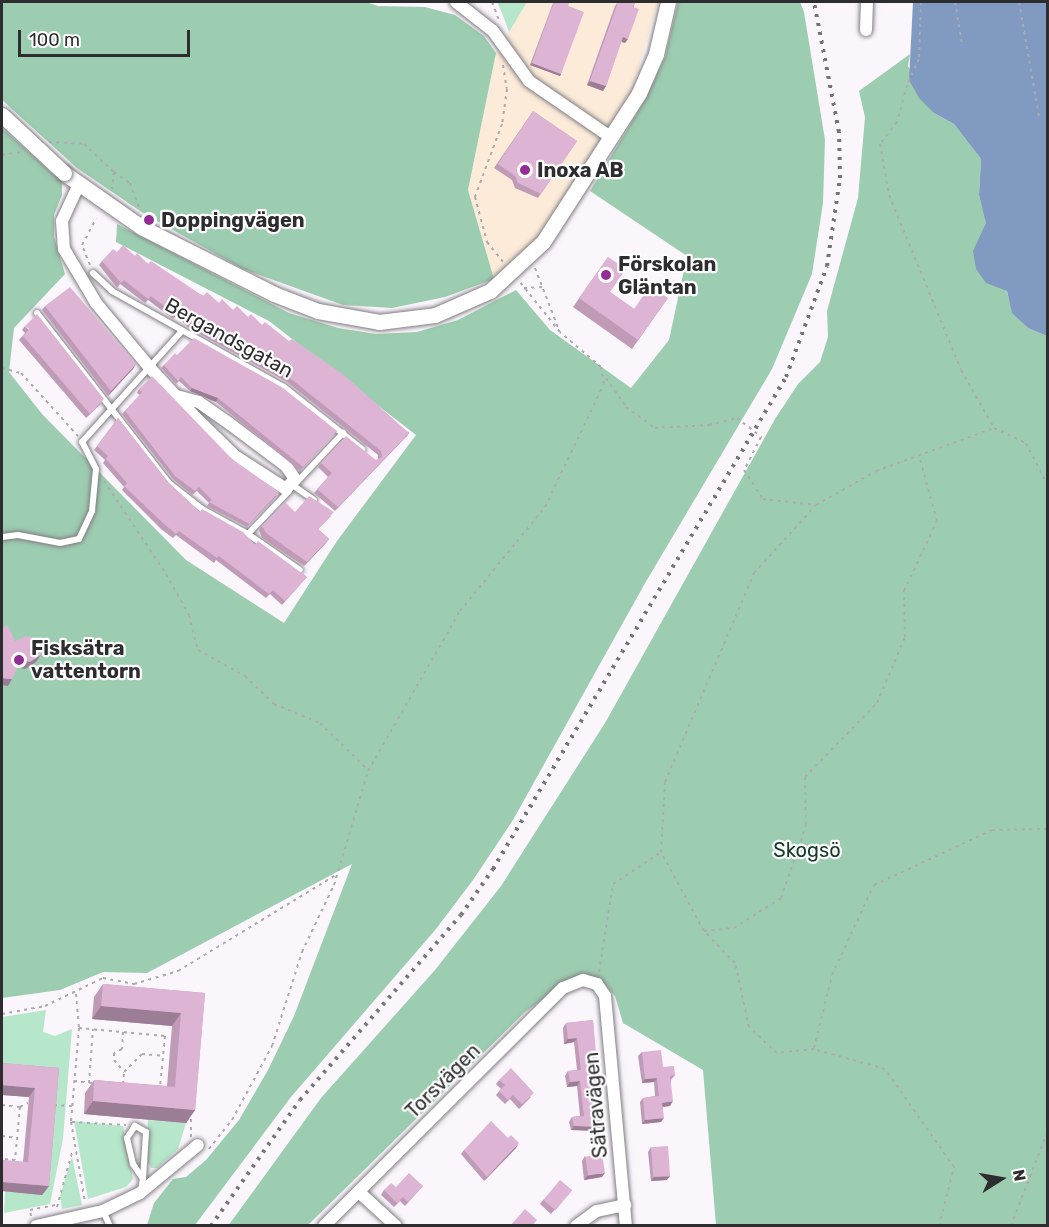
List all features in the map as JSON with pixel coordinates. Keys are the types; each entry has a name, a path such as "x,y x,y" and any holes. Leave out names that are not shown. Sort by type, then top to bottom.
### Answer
{"street":[{"path":"456,2 483,21 529,81 612,138"},
{"path":"2,115 64,173 141,227 274,294 318,312 361,320 399,321 457,307 507,279 530,257 571,204 612,138 656,54 668,2"},
{"path":"866,30 867,2"},
{"path":"79,184 62,221 64,249 96,303 150,368 176,396 235,456 286,489 292,485 295,479 286,466 199,402 176,396"},
{"name":"Torsvägen","path":"324,1226 360,1193 563,988 583,980 597,984"},
{"name":"Sätravägen","path":"597,984 606,996 626,1226"},
{"path":"33,1222 104,1211 140,1193 198,1145"},
{"path":"360,1193 396,1226"},
{"path":"576,1226 597,1211 625,1205"}],"lane":[{"name":"Bergandsgatan","path":"93,273 112,291 182,332 234,356 284,387 366,452"},
{"path":"37,313 169,483 202,509 248,534 300,570"},
{"path":"2,537 18,535 60,543 79,539 92,511 96,469 82,442 182,332"},
{"path":"248,534 292,485 343,434"},
{"path":"292,485 321,505"},
{"path":"140,1193 143,1179 146,1132 135,1126 128,1138 134,1164 143,1179"},
{"path":"104,1211 110,1226"}],"path":[{"path":"921,2 919,59 907,85 897,122 880,144 889,195 961,370 994,428 1026,443 1047,486"},
{"path":"955,2 962,45"},
{"path":"1019,2 1039,117"},
{"path":"503,45 502,69 507,89 502,124 474,197 487,242 506,266"},
{"path":"44,146 50,141 84,144 114,172 130,183 142,217"},
{"path":"2,155 29,151"},
{"path":"111,191 114,172"},
{"path":"93,273 82,244 96,219"},
{"path":"530,257 544,287 560,332"},
{"path":"520,282 560,332 590,356 626,407 655,428 709,425 737,418 760,437 744,470 763,499 816,506"},
{"path":"524,288 544,287"},
{"path":"2,368 21,373 60,412 82,442"},
{"path":"191,1106 198,1145 232,1120 272,1046 302,952 337,875 368,771 460,611 545,507 606,378"},
{"path":"939,1226 954,1167 885,1070 814,1049 777,1053 749,1027 735,963 704,931 661,852 665,782 754,573 816,506 876,471 920,458 994,428"},
{"path":"704,931 734,928 781,898 806,825 805,777 877,703 905,638 904,591 937,521 920,458"},
{"path":"96,469 166,574 189,615 198,650 245,676 273,704 320,723 368,771"},
{"path":"814,1049 832,975 874,885 992,831 1047,829"},
{"path":"597,984 613,884 661,852"},
{"path":"2,1014 45,1006 76,994 103,978 134,984 178,971 337,875"},
{"path":"76,994 78,1028 71,1122 73,1149 86,1206"},
{"path":"78,1028 165,1036 160,1089 151,1088"},
{"path":"89,1083 93,1029"},
{"path":"123,1032 122,1049 114,1053 114,1060 124,1072"},
{"path":"123,1086 124,1072 142,1054 163,1056"},
{"path":"74,1081 100,1084"},
{"path":"112,1084 132,1086"},
{"path":"2,1105 20,1107 28,1103"},
{"path":"50,1104 72,1106"},
{"path":"2,1159 15,1160 20,1107"},
{"path":"71,1122 135,1126"},
{"path":"1011,1226 1047,1130"},
{"path":"2,1136 18,1138"},
{"path":"33,1222 30,1210 56,1206 73,1149"}],"shaded area":[{"path":"527,2 658,2 632,90 533,245 494,279 468,190 496,53"}],"green space":[{"path":"2,2 366,2 378,6 425,7 455,15 484,36 496,53 468,190 494,279 445,297 392,308 343,305 243,269 146,215 77,168 2,100"},
{"path":"497,2 527,2 509,32 502,13"},
{"path":"678,2 800,2 804,12 825,140 823,203 812,274 772,369 644,585 513,820 473,880 436,929 291,1097 195,1225 147,1225 154,1203 173,1179 186,1177 206,1160 239,1120 268,1070 294,1016 352,864 147,973 103,972 60,990 2,998 2,128 62,182 62,195 54,215 54,237 65,274 14,328 9,372 42,414 186,560 284,623 337,541 416,435 269,321 116,242 117,224 289,313 338,328 376,334 417,332 458,320 516,290 550,330 631,388 669,340 687,256 590,191 645,100 665,57"},
{"name":"Skogsö","path":"910,54 908,66 934,113 954,124 981,159 979,195 1013,313 1028,328 1047,336 1047,1225 716,1225 703,1070 623,1023 615,996 600,979 577,975 525,1012 308,1225 228,1226 321,1098 435,970 501,886 605,723 775,419 798,384 820,362 828,337 827,311 858,198 865,117 859,91"},
{"path":"46,1010 43,1032 55,1036 72,1029 63,1139 50,1204 4,1213 5,1191 43,1194 53,1078 2,1073 2,1017"},
{"path":"148,1120 186,1123 178,1149 157,1168 151,1168 147,1160"},
{"path":"74,1121 123,1126 133,1179 126,1187 88,1199"},
{"path":"72,1157 82,1205 62,1209 60,1196"}],"water":[{"path":"913,2 1047,2 1047,336 1028,328 1012,313 1007,291 986,283 976,269 973,251 986,223 979,195 981,159 954,124 934,113 919,98 909,80"}],"building":[{"path":"554,2 569,2 568,6 584,12 561,74 532,63"},
{"path":"618,2 635,2 633,7 639,9 628,39 623,37 606,86 590,81"},
{"path":"533,111 577,141 541,194 518,183 515,176 498,164"},
{"path":"123,245 135,256 137,253 148,264 151,261 203,296 207,292 219,303 222,299 233,310 237,306 248,317 251,314 262,325 265,322 289,341 292,339 344,375 409,433 338,507 317,489 332,473 321,463 346,436 376,460 382,457 381,451 290,378 192,323 179,311 176,315 151,296 148,299 124,280 121,283 102,261 113,249 117,252"},
{"path":"608,257 626,269 610,292 634,309 650,286 668,298 638,340 579,298"},
{"path":"70,287 136,364 111,391 45,306"},
{"path":"37,314 104,399 90,414 23,336 29,329 25,326"},
{"path":"194,338 283,388 337,431 303,467 218,398 192,388 181,377 178,381 164,365"},
{"path":"152,376 232,459 279,492 249,524 209,502 212,500 199,487 195,491 175,476 125,411 142,392 139,389"},
{"path":"118,418 168,482 200,512 202,509 243,532 255,545 258,541 307,577 285,601 273,590 269,594 219,556 217,558 179,531 176,534 124,486 127,483 106,459 108,456 97,446"},
{"path":"309,496 334,512 318,529 329,539 307,562 266,533 262,526 285,502 295,512"},
{"name":"Fisksätra vattentorn","path":"8,626 15,641 27,636 39,640 41,655 30,662 21,660 12,679 2,678 2,627"},
{"path":"103,984 205,993 195,1110 93,1101 94,1080 175,1087 181,1013 101,1006"},
{"path":"593,1020 603,1127 574,1126 572,1117 584,1116 580,1081 570,1082 568,1071 581,1070 577,1038 568,1039 566,1023"},
{"path":"661,1050 663,1067 674,1066 675,1075 670,1076 673,1101 662,1103 664,1118 645,1120 643,1098 659,1096 657,1078 645,1079 642,1052"},
{"path":"2,1063 59,1068 49,1186 2,1182 2,1160 28,1162 35,1088 2,1085"},
{"path":"511,1068 534,1093 522,1104 513,1095 508,1100 499,1091 505,1085 499,1080"},
{"path":"491,1121 508,1138 511,1135 519,1143 487,1177 464,1150"},
{"path":"668,1146 670,1176 653,1177 651,1147"},
{"path":"602,1154 605,1173 588,1175 585,1157"},
{"path":"409,1173 423,1186 408,1202 403,1197 397,1203 384,1190 391,1183 396,1187"},
{"path":"560,1180 572,1190 556,1210 543,1200"},
{"path":"525,1209 537,1220 532,1226 510,1226"}],"railway":[{"path":"211,1226 300,1100 461,915 493,869 786,377 827,266 840,178 839,132 814,2"}],"place":[{"name":"Inoxa AB","path":"525,170"},
{"name":"Doppingvägen","path":"149,220"},
{"name":"Förskolan Gläntan","path":"606,275"},
{"name":"Fisksätra vattentorn","path":"19,660"}]}
